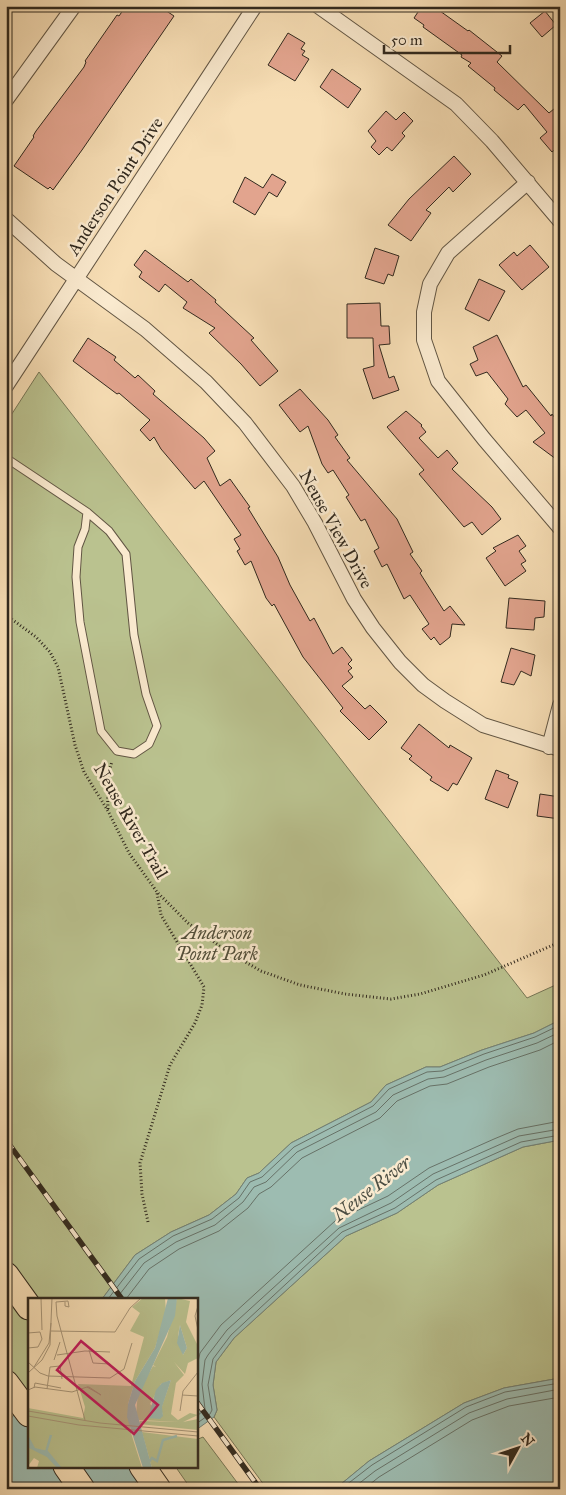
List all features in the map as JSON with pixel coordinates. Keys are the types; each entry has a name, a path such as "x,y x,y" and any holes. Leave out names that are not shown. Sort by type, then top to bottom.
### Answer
{"highway":[{"path":"6,1275 28,1305"},
{"path":"6,1383 28,1413"},
{"path":"67,1468 82,1489"},
{"path":"143,1468 158,1489"}],"street":[{"path":"6,100 74,6"},
{"name":"Anderson Point Drive","path":"6,386 255,6"},
{"path":"318,6 456,104 528,182 560,221"},
{"path":"528,182 448,254 430,284 424,312 424,340 438,381 484,439 560,528"},
{"name":"Neuse View Drive","path":"6,219 38,249 146,329 206,382 245,423 293,486 315,523 354,599 373,628 400,662 423,685 483,725 554,748"},
{"path":"554,748 560,705"}],"lane":[{"path":"6,458 87,512 109,531 126,554 134,635 146,694 158,726 150,744 134,754 117,751 101,731 80,622 76,577 78,547 84,530 87,512"}],"path":[{"name":"Neuse River Trail","path":"6,615 36,637 50,652 58,667 75,745 84,772 108,811 129,853 157,892 188,923 225,950 261,971 300,985 345,994 392,999 420,994 484,975 560,942"},
{"path":"108,811 107,780 110,766 117,751"},
{"path":"148,1222 142,1194 140,1163 170,1065 195,1023 202,1006 204,987 161,915 157,892"}],"green space":[{"name":"Anderson Point Park","path":"39,372 527,998 560,983 560,1020 534,1033 482,1050 440,1067 426,1067 386,1085 371,1102 291,1143 259,1173 247,1178 236,1194 209,1215 171,1232 135,1255 103,1298 28,1298 28,1397 6,1425 6,423"},
{"path":"560,1140 560,1378 504,1388 464,1403 369,1461 335,1489 267,1489 214,1417 217,1410 213,1385 216,1362 234,1338 346,1236 397,1213 438,1185 523,1147"},
{"path":"203,1437 242,1489 191,1489 176,1468 198,1468 198,1439"}],"water":[{"name":"Neuse River","path":"560,1020 560,1140 523,1147 438,1185 397,1213 346,1236 234,1338 216,1362 213,1385 217,1410 214,1417 198,1429 198,1298 103,1298 135,1255 171,1232 209,1215 236,1194 247,1178 259,1173 291,1143 371,1102 386,1085 426,1067 440,1067 482,1050 534,1033"},
{"path":"560,1378 560,1489 335,1489 369,1461 464,1403 504,1388"},
{"path":"28,1397 28,1468 147,1468 131,1489 6,1489 6,1425"}],"building":[{"path":"126,6 159,6 174,16 53,190 50,187 48,189 14,166 36,131 84,67 85,61 117,15 119,16"},
{"path":"422,6 433,6 469,30 502,56 497,62 549,113 560,104 560,147 552,152 540,138 547,132 524,104 518,110 468,66 471,63 461,57 462,55 423,27 424,25 414,18"},
{"path":"545,11 556,25 542,37 530,23"},
{"path":"288,33 305,43 301,49 305,51 302,55 309,59 295,81 268,65"},
{"path":"332,69 361,89 348,108 320,87"},
{"path":"386,111 396,120 404,112 413,121 402,133 405,136 392,151 387,147 379,155 371,147 376,141 368,131"},
{"path":"454,156 471,174 453,192 449,187 426,210 431,213 411,241 388,225 409,199"},
{"path":"272,174 286,182 277,197 269,192 255,215 233,202 245,177 263,188"},
{"path":"530,245 549,267 522,290 499,265 514,252 517,256"},
{"path":"375,248 399,256 393,276 388,274 384,284 365,278"},
{"path":"145,250 188,282 191,279 216,300 215,302 254,338 251,340 278,371 260,386 241,364 209,333 215,328 183,308 187,302 165,284 159,292 139,277 142,272 134,265"},
{"path":"479,279 505,291 489,321 465,309"},
{"path":"380,303 381,326 389,326 390,344 379,345 389,378 394,376 399,390 373,399 363,369 374,366 373,338 347,338 347,304"},
{"path":"497,335 523,387 526,385 551,416 552,414 558,422 560,421 560,462 533,442 545,433 526,410 517,417 505,404 508,399 487,372 476,376 470,364 478,360 473,347"},
{"path":"88,338 116,357 114,360 135,378 138,375 155,391 153,394 204,438 215,451 207,458 220,486 230,479 250,507 248,508 278,557 290,585 310,621 314,618 333,654 342,647 352,660 348,664 352,668 348,671 353,677 342,686 365,709 370,705 387,722 369,740 340,711 343,708 303,657 274,604 272,606 266,598 251,561 245,565 237,551 240,549 234,539 241,535 204,481 195,489 161,449 154,437 150,441 140,430 150,420 119,393 117,394 73,361"},
{"path":"300,389 328,420 338,435 335,437 350,458 347,460 397,519 413,552 410,554 422,571 420,573 444,611 450,606 465,625 452,624 450,637 440,645 434,637 431,640 422,629 429,624 410,595 404,599 387,564 382,567 374,551 379,548 365,519 361,521 346,497 349,495 333,470 328,473 322,464 308,426 300,432 279,405"},
{"path":"406,411 422,425 426,432 419,438 438,458 447,450 458,463 452,469 492,507 501,519 482,535 472,522 464,527 419,474 424,470 387,427"},
{"path":"518,535 526,546 519,551 526,561 521,564 526,571 505,586 486,558 496,551 493,548"},
{"path":"509,598 545,601 544,617 535,618 534,630 506,628"},
{"path":"511,648 535,655 531,676 521,671 514,685 501,682"},
{"path":"419,724 449,748 450,745 472,758 457,785 453,783 448,791 430,780 432,777 409,759 412,756 401,748"},
{"path":"496,770 509,775 508,778 518,782 508,808 485,799"},
{"path":"540,794 560,797 560,819 537,816"}],"railway":[{"path":"6,1140 121,1298"},
{"path":"198,1404 260,1489"}]}
